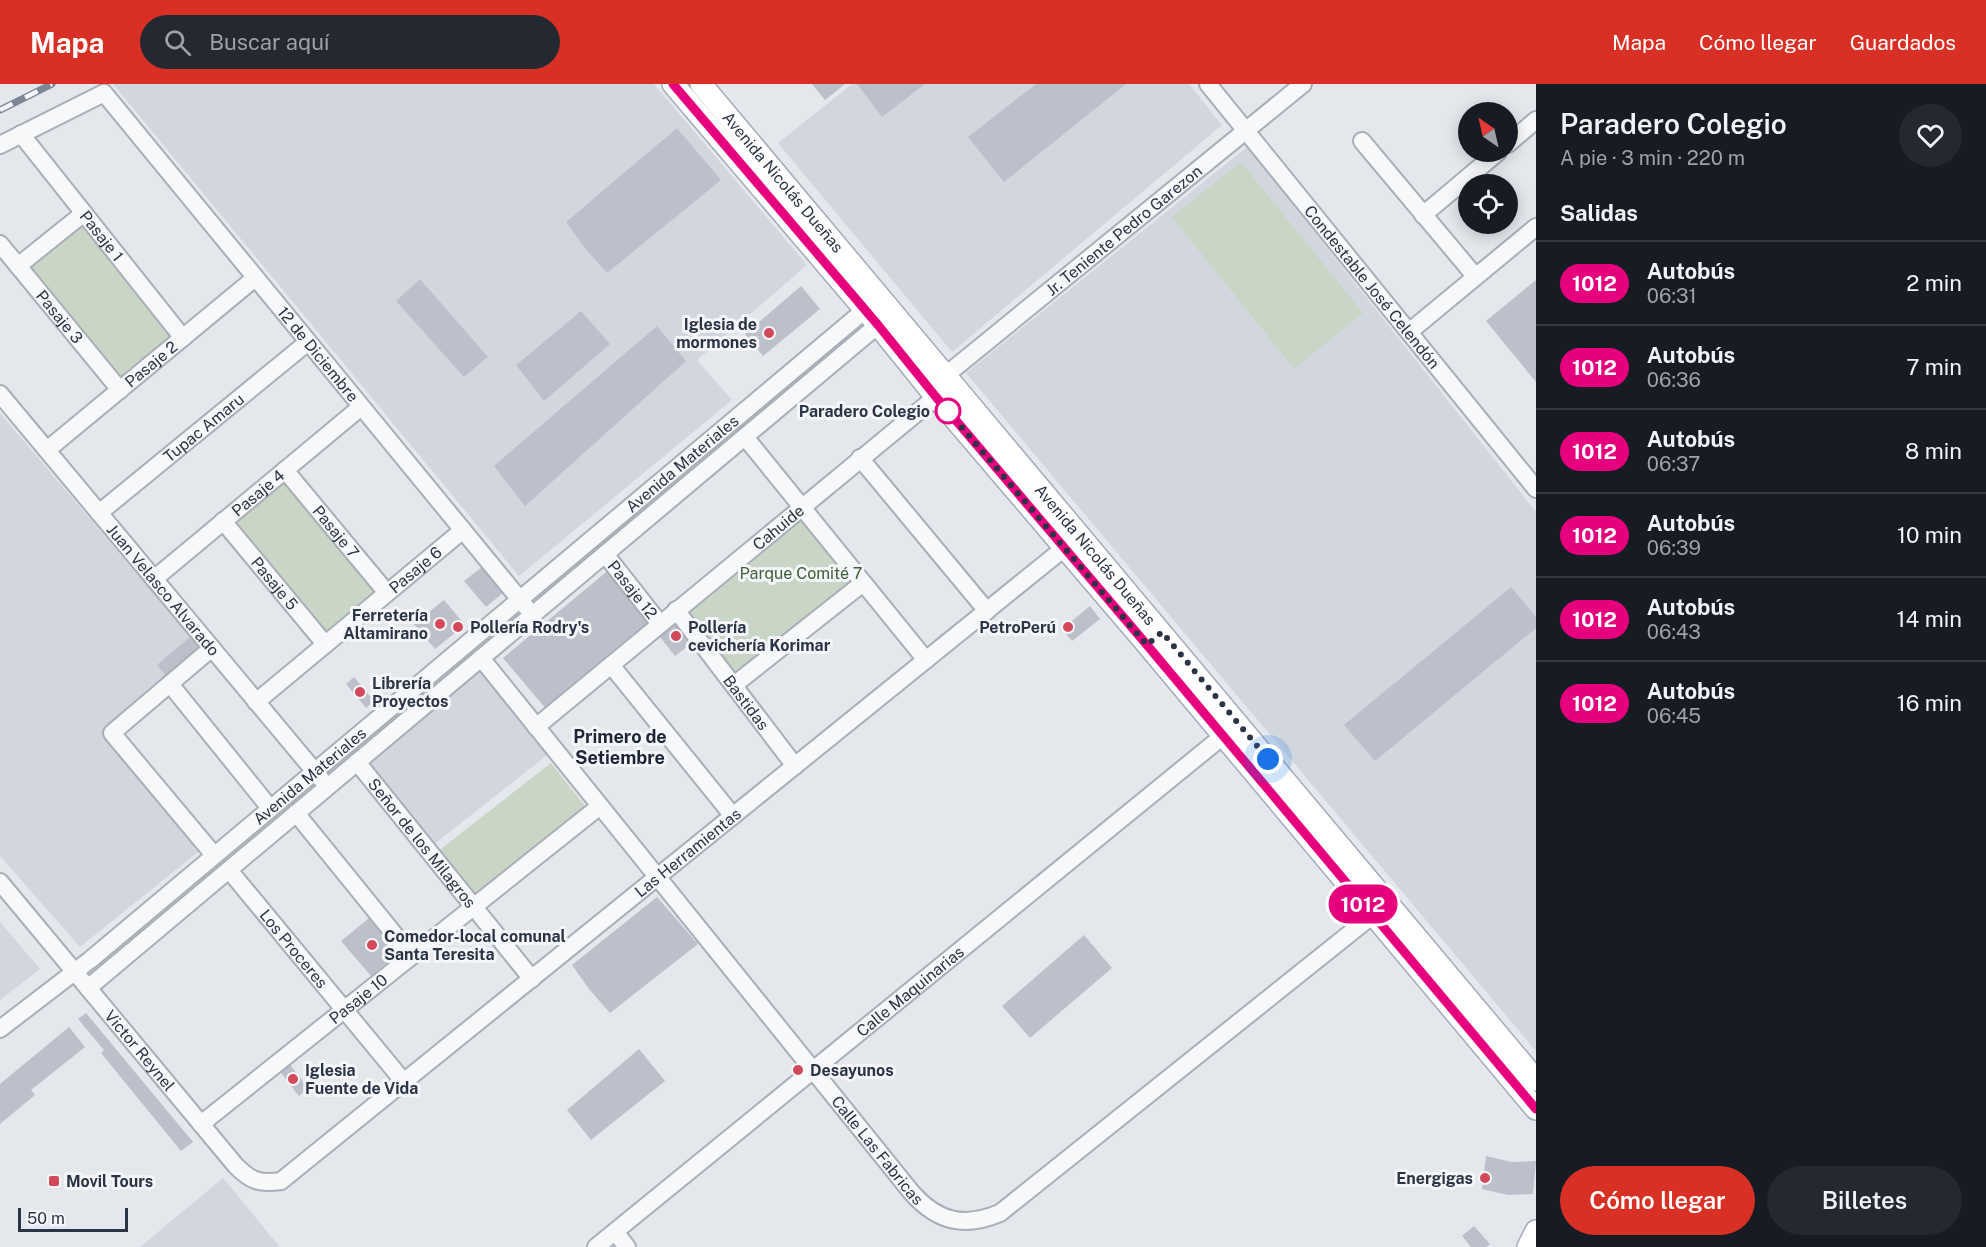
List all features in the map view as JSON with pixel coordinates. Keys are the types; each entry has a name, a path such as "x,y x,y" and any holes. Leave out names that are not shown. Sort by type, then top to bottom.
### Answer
{"main road":[{"name":"Avenida Nicolás Dueñas","path":"673,84 872,318 936,397 1073,542 1155,638 1532,1094"},
{"name":"Avenida Nicolás Dueñas","path":"701,84 946,375 1073,542"},
{"name":"Avenida Nicolás Dueñas","path":"1155,638 1223,736 1373,915 1532,1094"},
{"path":"1532,1094 1536,1118"},
{"path":"1528,1247 1536,1232"}],"street":[{"name":"Condestable José Celendón","path":"1208,84 1536,489"},
{"name":"Jr. Teniente Pedro Garezon","path":"946,375 1303,84"},
{"name":"12 de Diciembre","path":"21,135 104,93 532,615"},
{"path":"1518,135 1536,120"},
{"path":"0,145 21,135"},
{"name":"Pasaje 1","path":"21,135 183,338"},
{"path":"1362,141 1475,276"},
{"path":"1423,215 1486,162"},
{"path":"18,266 84,213"},
{"path":"1409,332 1536,227"},
{"name":"Pasaje 3","path":"0,244 120,390"},
{"name":"Pasaje 2","path":"47,450 255,278"},
{"name":"Avenida Materiales","path":"88,988 745,437 872,318"},
{"name":"Avenida Materiales","path":"0,1029 74,971 519,599 872,318"},
{"name":"Tupac Amaru","path":"99,513 308,342"},
{"path":"936,397 946,375"},
{"name":"Juan Velasco Alvarado","path":"0,394 328,787"},
{"name":"Cahuide","path":"536,727 936,397"},
{"name":"Pasaje 4","path":"154,579 362,407"},
{"path":"745,437 926,660"},
{"path":"860,458 987,611"},
{"name":"Pasaje 7","path":"285,470 387,593"},
{"name":"Pasaje 5","path":"223,522 325,644"},
{"name":"Pasaje 6","path":"256,702 463,531"},
{"name":"Las Herramientas","path":"296,1170 1073,542"},
{"name":"Pasaje 12","path":"605,554 660,624"},
{"path":"734,685 863,583"},
{"name":"Bastidas","path":"676,610 795,766"},
{"path":"212,648 112,733 214,855"},
{"name":"Calle Las Fabricas","path":"481,658 922,1204 932,1212 956,1221 970,1222 1000,1213 1373,915"},
{"path":"611,664 733,816"},
{"path":"170,684 270,808"},
{"name":"Calle Maquinarias","path":"596,1247 1223,736"},
{"name":"Señor de los Milagros","path":"357,762 532,979"},
{"name":"Pasaje 10","path":"201,1124 600,806"},
{"path":"296,813 412,956"},
{"name":"Los Proceres","path":"229,870 404,1082"},
{"name":"Victor Reynel","path":"0,882 248,1178 265,1183 280,1181 296,1170"},
{"path":"615,1232 627,1247"}],"shaded area":[{"path":"113,84 654,84 807,265 697,360 732,400 519,576"},
{"path":"852,84 1189,84 1222,125 952,352 778,143"},
{"path":"1247,147 1536,512 1536,1051 966,373"},
{"path":"0,413 204,653 108,734 203,848 80,947 0,856"},
{"path":"486,661 556,748 432,846 364,762"},
{"path":"0,922 40,969 0,1000"},
{"path":"223,1178 279,1246 140,1247"}],"green space":[{"path":"1241,162 1363,313 1294,369 1172,217"},
{"path":"82,216 178,337 121,385 23,265"},
{"path":"853,323 860,330 539,598 532,588"},
{"path":"286,474 383,592 326,639 227,523"},
{"name":"Parque Comité 7","path":"808,512 863,579 737,677 685,613"},
{"path":"510,604 519,614 339,768 328,759"},
{"path":"551,763 588,810 474,899 437,852"},
{"path":"311,775 318,783 102,967 94,957"}],"building":[{"path":"812,84 845,84 825,100"},
{"path":"857,84 925,84 882,117"},
{"path":"1036,84 1126,84 1004,182 968,137"},
{"path":"677,128 721,180 607,273 566,222"},
{"path":"420,279 488,357 464,377 396,301"},
{"path":"1536,280 1536,382 1486,321"},
{"path":"801,286 820,309 763,356 745,334"},
{"path":"581,311 610,344 544,401 516,365"},
{"path":"657,326 686,361 525,506 494,466"},
{"path":"482,567 503,593 486,607 464,581"},
{"path":"611,568 654,621 547,710 503,658"},
{"path":"1511,587 1536,617 1536,628 1375,761 1344,725"},
{"path":"444,600 465,625 435,649 414,624"},
{"path":"1090,606 1100,619 1072,641 1062,629"},
{"name":"Pollería cevichería Korimar","path":"675,616 696,640 675,656 656,632"},
{"path":"190,637 204,653 170,681 157,665"},
{"name":"Librería Proyectos","path":"354,677 374,701 366,708 346,684"},
{"path":"657,897 698,944 610,1013 572,965"},
{"name":"Comedor-local comunal Santa Teresita","path":"374,914 403,949 371,976 341,941"},
{"path":"1084,935 1112,968 1030,1038 1002,1006"},
{"path":"86,1013 193,1142 181,1151 101,1053 104,1050 78,1019"},
{"path":"69,1027 85,1047 31,1090 35,1095 0,1124 0,1084"},
{"path":"639,1049 665,1081 591,1140 567,1110"},
{"name":"Iglesia Fuente de Vida","path":"287,1061 308,1088 299,1096 278,1069"},
{"path":"1486,1156 1512,1162 1536,1161 1533,1194 1508,1195 1482,1189"},
{"path":"1474,1226 1490,1244 1486,1247 1471,1247 1462,1236"}],"railway":[{"path":"0,110 52,84"}],"bus line":[{"name":"1012","path":"673,84 1536,1109"}],"place":[{"name":"Iglesia de mormones","path":"769,333"},
{"name":"Paradero Colegio","path":"948,411"},
{"name":"Ferretería Altamirano","path":"440,624"},
{"name":"Pollería Rodry's","path":"458,627"},
{"name":"PetroPerú","path":"1068,627"},
{"name":"Pollería cevichería Korimar","path":"676,636"},
{"name":"Librería Proyectos","path":"360,692"},
{"name":"Comedor-local comunal Santa Teresita","path":"372,945"},
{"name":"Desayunos","path":"798,1070"},
{"name":"Iglesia Fuente de Vida","path":"293,1079"},
{"name":"Energigas","path":"1485,1178"},
{"name":"Movil Tours","path":"54,1181"}],"district":[{"name":"Primero de Setiembre","path":"620,747"}],"route":[{"path":"948,411 1147,645 1162,632 1268,759"}]}
